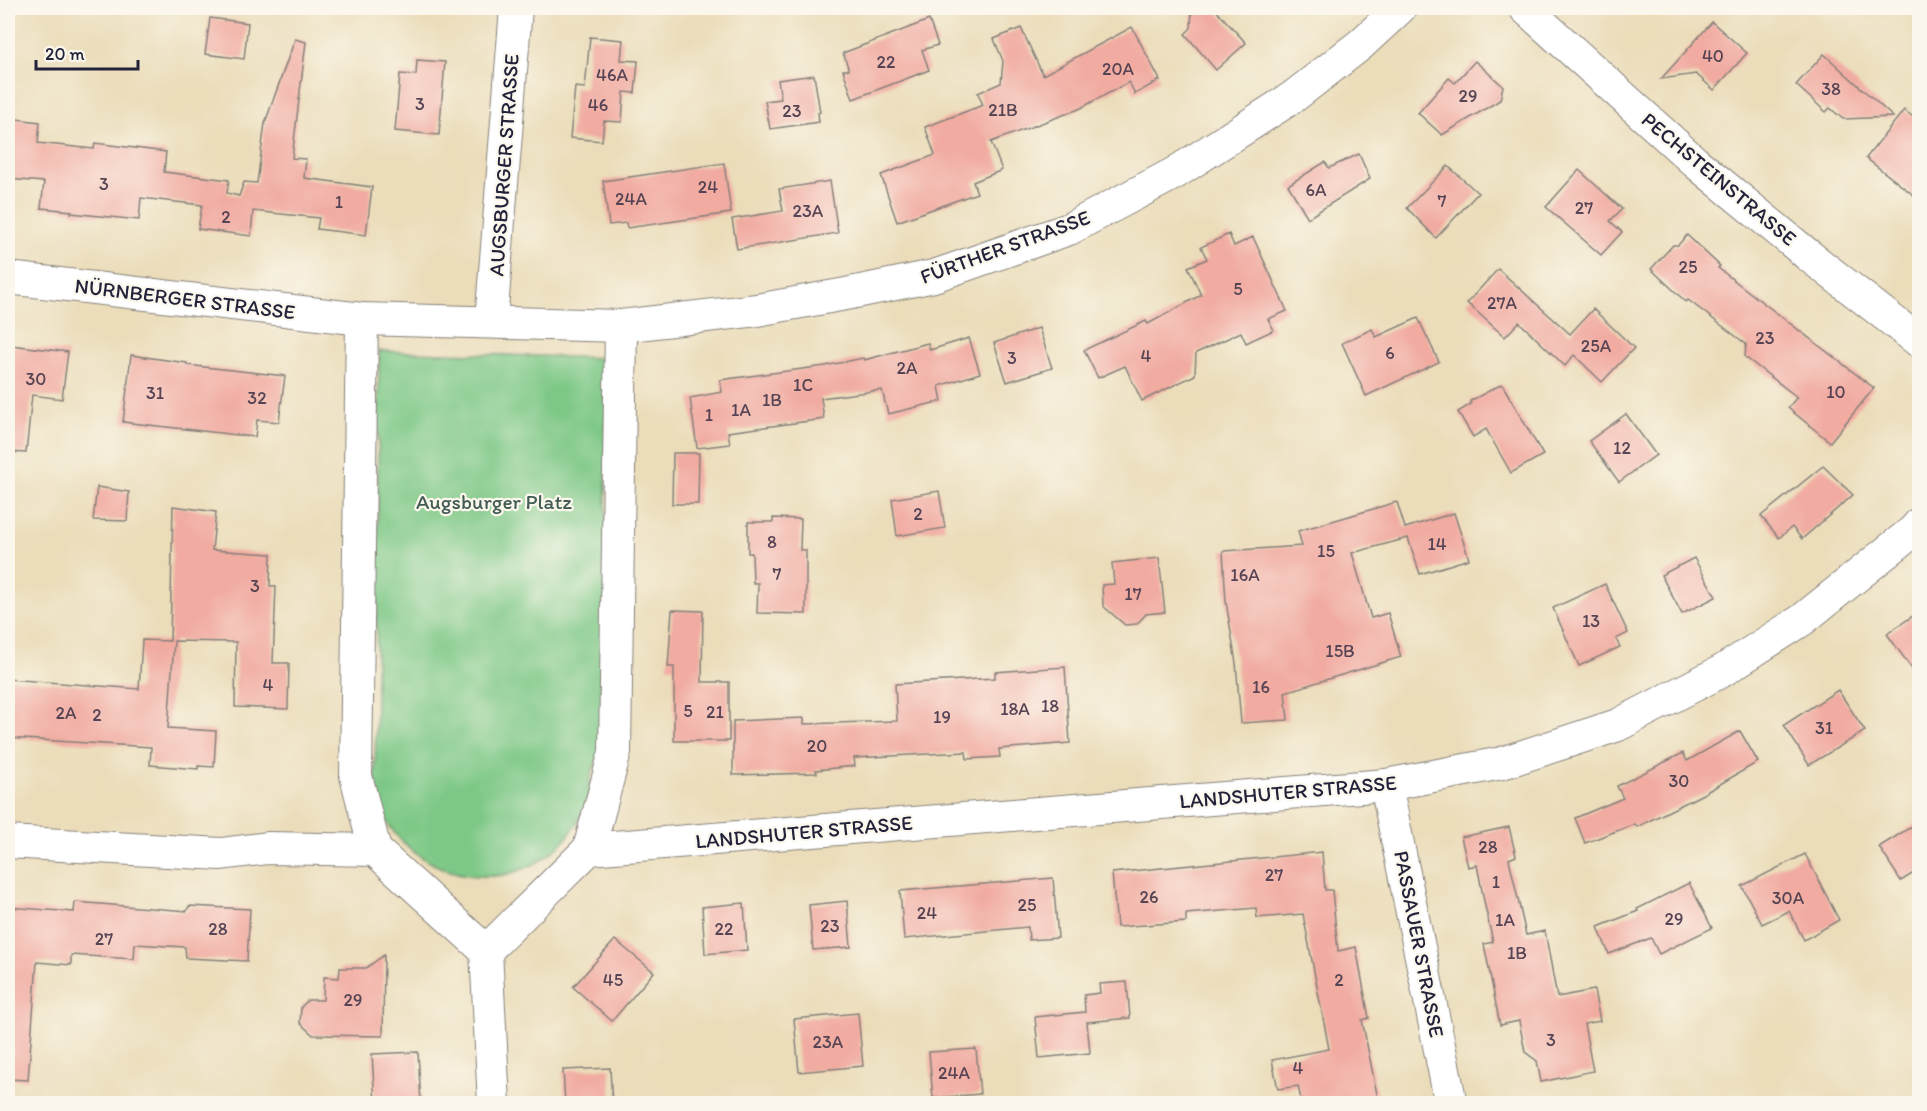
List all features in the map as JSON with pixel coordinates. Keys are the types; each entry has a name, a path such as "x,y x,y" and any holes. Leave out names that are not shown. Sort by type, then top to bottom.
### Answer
{"street":[{"name":"AUGSBURGER STRASSE","path":"491,322 516,8"},
{"name":"FÜRTHER STRASSE","path":"621,326 757,310 934,276 1069,229 1175,173 1293,98 1360,45 1400,8"},
{"name":"PECHSTEINSTRASSE","path":"1525,8 1695,162 1808,255 1920,342"},
{"name":"NÜRNBERGER STRASSE","path":"8,278 362,319"},
{"path":"486,951 589,849 615,752 621,326 362,319 356,776 375,850 486,951 494,1104"},
{"name":"LANDSHUTER STRASSE","path":"589,849 1386,785 1502,763 1618,725 1722,671 1802,620 1920,523"},
{"name":"PASSAUER STRASSE","path":"1386,785 1451,1104"},
{"path":"8,842 221,854 268,849 375,850"}],"green space":[{"name":"Augsburger Platz","path":"379,351 606,358 606,750 594,766 586,804 571,832 559,846 539,862 516,872 493,876 469,875 445,869 424,859 404,843 388,824 375,790"}],"building":[{"path":"1192,8 1214,8 1246,43 1216,70 1185,34 1191,28"},
{"path":"210,18 248,23 244,59 205,54"},
{"path":"929,20 938,45 922,50 929,70 853,99 843,70 849,70 843,53"},
{"path":"1712,22 1747,53 1714,90 1696,74 1661,79"},
{"path":"1132,27 1160,80 1135,94 1129,82 1079,109 991,142 1002,170 973,182 977,193 897,222 881,175 935,155 925,127 983,105 978,93 1001,83 1003,61 994,39 1021,28 1043,75"},
{"path":"590,37 623,40 621,60 638,61 635,93 624,92 622,122 604,121 602,141 570,138 575,87 585,88"},
{"path":"295,39 306,42 292,158 306,159 304,178 372,187 366,235 317,229 319,218 253,211 251,236 198,229 202,205 141,198 139,220 71,213 72,211 41,208 44,182 8,179 8,118 40,122 38,143 94,149 95,143 166,152 164,172 229,180 227,193 239,196 244,182 257,183 265,123"},
{"path":"1824,54 1893,117 1843,119 1830,108 1826,112 1796,85"},
{"path":"417,60 445,62 439,135 395,131 400,74 416,75"},
{"path":"1475,61 1503,86 1500,100 1442,135 1418,113 1449,78 1455,83"},
{"path":"814,75 820,112 818,113 819,122 770,129 765,101 781,99 778,80"},
{"path":"1904,110 1920,122 1920,200 1866,158"},
{"path":"1359,154 1370,179 1308,218 1288,185 1325,162 1329,168"},
{"path":"724,163 731,213 627,228 626,223 609,225 603,181"},
{"path":"1448,166 1478,193 1436,238 1407,208"},
{"path":"1579,170 1622,209 1610,221 1622,232 1601,255 1546,207"},
{"path":"830,181 838,233 737,249 732,219 783,211 779,189"},
{"path":"1229,234 1234,246 1253,237 1287,311 1268,319 1274,330 1246,343 1241,332 1196,353 1195,375 1142,401 1125,366 1098,378 1084,350 1146,321 1148,324 1201,295 1188,267 1207,259 1201,247"},
{"path":"1687,235 1720,266 1718,268 1874,388 1830,442 1788,408 1797,397 1745,357 1746,344 1688,300 1686,302 1651,269 1673,245 1678,245"},
{"path":"1498,269 1570,334 1593,309 1634,348 1602,382 1574,355 1565,366 1519,322 1505,337 1467,303"},
{"path":"1418,318 1439,362 1366,396 1342,343 1372,329 1376,337"},
{"path":"1039,328 1052,368 1007,382 994,343"},
{"path":"969,338 980,373 939,386 942,401 888,414 882,390 821,398 824,419 728,432 730,444 697,448 690,398 722,392 720,380 825,366 863,358 864,360 928,343 930,350"},
{"path":"10,345 68,352 62,399 32,395 26,453 8,452"},
{"path":"131,355 187,363 187,365 285,376 279,422 257,420 255,437 123,422"},
{"path":"1502,384 1543,455 1511,473 1486,429 1473,437 1458,412 1471,404 1470,401"},
{"path":"1626,414 1656,455 1619,482 1589,441"},
{"path":"673,453 699,453 698,504 672,504"},
{"path":"1823,466 1853,495 1802,539 1792,527 1779,538 1761,516"},
{"path":"97,487 129,492 127,521 93,520"},
{"path":"939,491 945,528 897,536 892,499"},
{"path":"1397,502 1405,528 1454,513 1469,559 1420,574 1408,538 1352,553 1371,618 1388,613 1401,657 1285,692 1288,720 1241,723 1236,663 1226,602 1223,551 1302,546 1298,531"},
{"path":"173,506 216,512 212,550 271,554 270,586 276,586 273,663 289,663 288,709 235,707 236,642 174,641 168,728 216,731 214,767 198,766 198,769 150,765 151,747 8,738 8,679 139,689 142,640 170,641"},
{"path":"773,518 801,519 800,550 806,550 806,614 757,613 758,583 753,583 752,553 748,553 748,522 773,522"},
{"path":"1159,558 1165,612 1146,614 1137,624 1125,625 1103,606 1102,585 1114,584 1112,563"},
{"path":"1694,558 1716,597 1682,614 1661,575"},
{"path":"1605,584 1628,633 1616,639 1620,647 1579,666 1553,608"},
{"path":"672,610 703,611 702,682 729,682 729,741 674,741 674,667 668,667"},
{"path":"1920,611 1920,680 1887,634"},
{"path":"1065,667 1070,743 999,749 1000,757 967,759 966,752 854,758 855,766 816,770 817,773 733,775 733,721 804,718 804,724 897,721 895,684 995,678 995,672"},
{"path":"1838,690 1865,731 1809,765 1784,725"},
{"path":"1740,731 1758,762 1703,794 1637,827 1635,824 1585,843 1575,818 1623,798 1617,786 1683,753 1687,761"},
{"path":"1920,821 1920,869 1901,881 1879,847"},
{"path":"1509,827 1516,856 1509,859 1526,935 1545,931 1557,997 1594,990 1600,1021 1584,1024 1593,1071 1541,1082 1537,1061 1525,1052 1519,1021 1500,1025 1484,944 1493,942 1477,865 1468,867 1461,837"},
{"path":"1322,852 1325,890 1332,890 1338,951 1356,947 1369,1018 1362,1020 1378,1099 1358,1104 1302,1104 1298,1086 1278,1089 1272,1060 1329,1049 1303,914 1257,918 1256,908 1186,914 1186,922 1117,927 1112,873"},
{"path":"1805,854 1839,920 1804,940 1789,911 1762,924 1742,886"},
{"path":"1053,878 1058,938 1029,940 1028,927 904,939 900,891"},
{"path":"1689,883 1712,928 1659,954 1651,938 1609,954 1598,927 1638,911 1637,909"},
{"path":"847,901 851,947 813,950 809,905"},
{"path":"75,902 187,911 189,906 250,909 247,961 186,958 185,947 135,944 134,959 71,955 71,965 37,962 28,1080 8,1079 8,907 74,912"},
{"path":"744,903 747,950 705,954 702,907"},
{"path":"615,940 654,972 612,1021 573,987"},
{"path":"384,955 383,1036 313,1035 300,1023 301,1007 308,1000 323,1000 324,977 339,978 340,968 366,968"},
{"path":"1127,982 1130,1018 1087,1022 1090,1053 1039,1058 1035,1017 1085,1012 1084,995 1100,993 1099,984"},
{"path":"858,1013 863,1066 799,1072 794,1019"},
{"path":"976,1049 980,1094 933,1098 929,1052"},
{"path":"418,1052 421,1104 375,1104 372,1054"},
{"path":"610,1068 612,1104 565,1104 563,1070"}]}
